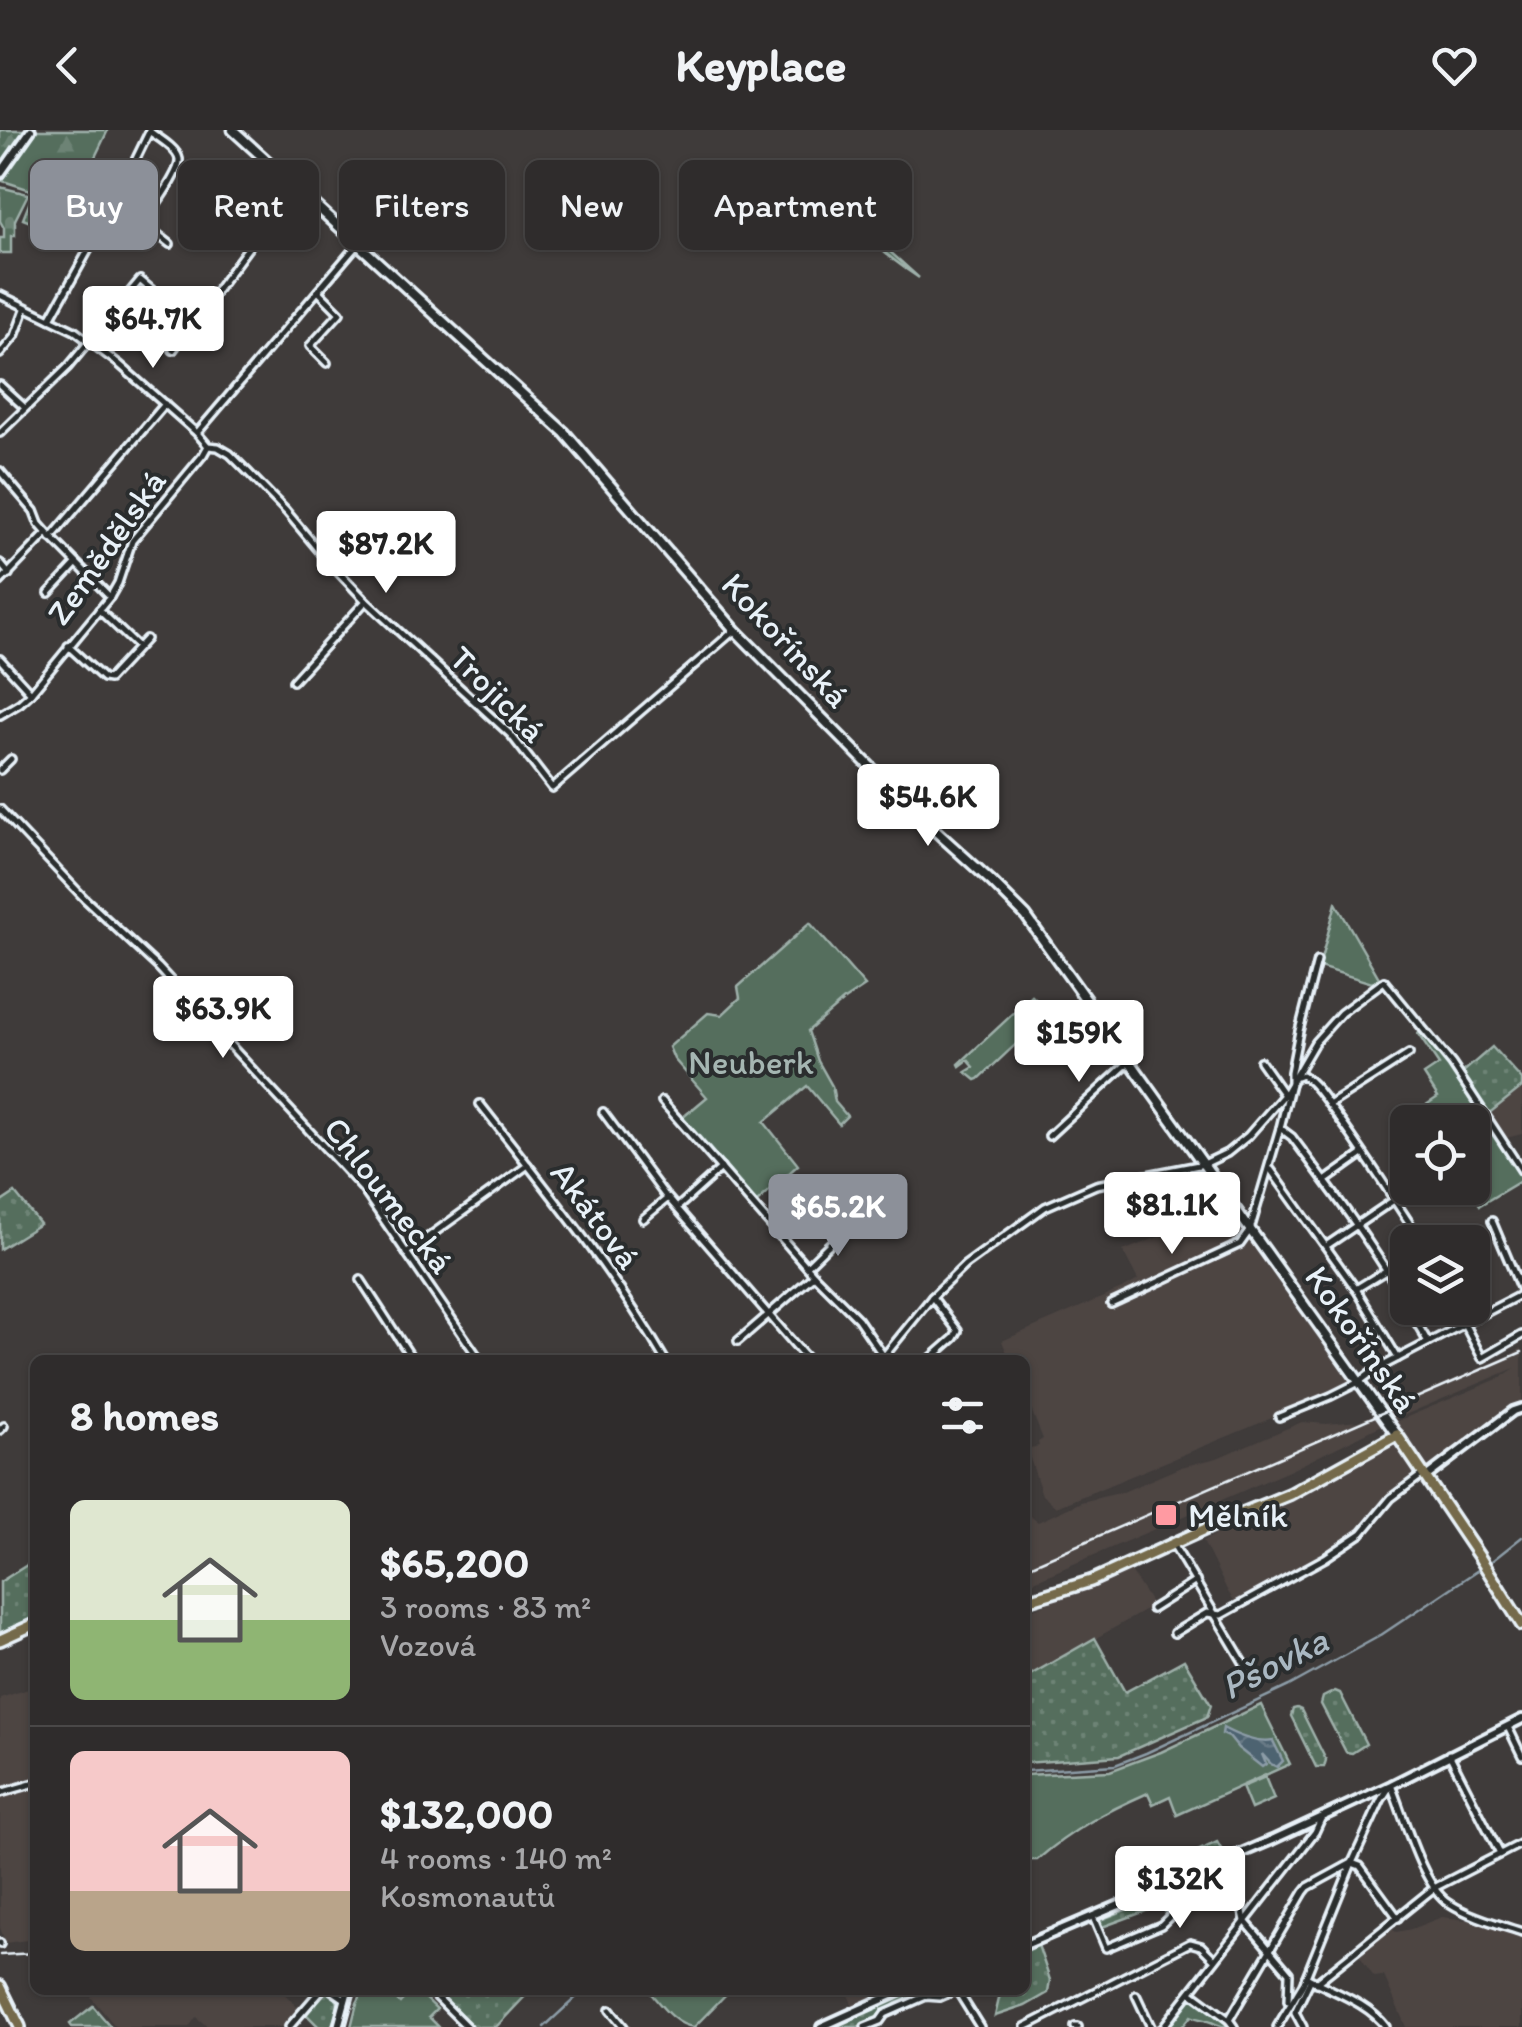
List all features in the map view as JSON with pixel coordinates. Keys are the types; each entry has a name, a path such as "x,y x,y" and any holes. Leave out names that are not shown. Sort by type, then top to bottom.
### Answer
{"main road":[{"name":"Kokořínská","path":"233,130 265,160"},
{"name":"Kokořínská","path":"319,209 339,227"},
{"name":"Kokořínská","path":"365,250 564,432 734,630 904,802 1026,916 1397,1435 1522,1625"},
{"path":"1030,1599 1090,1581 1290,1494 1397,1435"},
{"path":"0,1640 30,1626"},
{"path":"0,1986 20,2027"}],"street":[{"path":"0,174 31,130"},
{"path":"135,160 149,130 176,153 176,171 158,199"},
{"path":"158,235 170,244"},
{"path":"50,319 88,250"},
{"path":"173,350 246,250"},
{"path":"198,433 353,250"},
{"path":"0,433 68,366 140,280 192,324"},
{"path":"318,291 340,313 310,346 327,363"},
{"name":"Trojická","path":"0,295 75,331 119,364 208,446 230,454 366,600 511,735 552,788 734,630"},
{"path":"0,354 15,336 25,309"},
{"path":"0,341 8,345"},
{"path":"0,385 25,408"},
{"path":"0,582 50,536 165,404"},
{"name":"Zemědělská","path":"0,715 32,693 110,597 132,542 208,446"},
{"path":"0,471 50,536 110,597"},
{"path":"0,563 8,574"},
{"path":"50,593 76,564"},
{"path":"293,681 366,600"},
{"path":"99,610 138,647"},
{"path":"68,646 102,678 109,679 146,638"},
{"path":"0,658 32,693"},
{"path":"0,770 11,759"},
{"name":"Chloumecká","path":"0,809 85,899 158,967 362,1188 477,1355"},
{"path":"1111,1304 1240,1244 1250,1230 1292,1083 1299,1031 1316,961"},
{"path":"886,1355 932,1297 965,1264 1045,1208 1096,1185 1204,1164 1227,1153 1248,1136 1284,1095 1314,1042 1341,1014 1384,981 1452,1064 1522,1171"},
{"path":"1329,1105 1410,1054"},
{"path":"1049,1136 1130,1061"},
{"path":"1260,1061 1284,1095"},
{"path":"1292,1083 1298,1076 1304,1076 1329,1105 1390,1194"},
{"path":"662,1101 814,1275 858,1319 880,1355"},
{"name":"Akátová","path":"480,1104 583,1236 662,1355"},
{"path":"603,1112 676,1208 804,1355"},
{"path":"1280,1128 1292,1137 1325,1181 1390,1275"},
{"path":"1325,1181 1364,1153"},
{"path":"406,1254 528,1165"},
{"path":"676,1208 721,1168"},
{"path":"1270,1169 1356,1289 1398,1358"},
{"path":"643,1218 668,1198"},
{"path":"1326,1246 1390,1203"},
{"path":"1490,1310 1522,1293 1492,1221"},
{"path":"806,1266 846,1228"},
{"path":"1356,1289 1390,1268"},
{"path":"738,1341 814,1275"},
{"path":"360,1280 410,1355"},
{"path":"932,1297 958,1330 935,1355"},
{"path":"1418,1325 1428,1342"},
{"path":"1279,1418 1359,1382 1460,1325"},
{"path":"1465,1325 1482,1358 1522,1335"},
{"path":"1174,1633 1207,1613 1221,1615 1325,1558 1362,1532 1390,1498 1425,1478 1522,1408"},
{"path":"1173,1544 1248,1670"},
{"path":"1152,1609 1196,1581"},
{"path":"1030,1943 1193,1875 1391,1785 1522,1718"},
{"path":"1507,1726 1522,1756"},
{"path":"1449,1754 1500,1854"},
{"path":"0,1794 30,1785"},
{"path":"1303,2027 1295,2012 1311,1980 1352,1863 1391,1785"},
{"path":"1391,1785 1434,1888 1463,1910 1522,1932"},
{"path":"1163,2027 1315,1832 1323,1816"},
{"path":"1276,2027 1287,2006 1311,1980 1434,1888 1522,1842"},
{"path":"1232,1857 1245,1922 1289,1974 1287,2006"},
{"path":"1229,2020 1308,1887 1352,1863 1360,1866 1398,1918"},
{"path":"1093,1918 1106,1948 1161,1925 1196,1891 1193,1875"},
{"path":"1024,2027 1190,1943 1201,1946 1215,1960"},
{"path":"1311,1980 1365,2007 1386,2027"},
{"path":"1190,1992 1234,2027"},
{"path":"289,2027 317,1995"},
{"path":"338,2027 346,1995"},
{"path":"435,1995 467,2027"},
{"path":"822,2027 892,1995"},
{"path":"865,2027 926,1996 945,1995"},
{"path":"959,1995 980,2027"},
{"path":"1136,1995 1151,2027"},
{"path":"610,2010 624,2027"}],"shaded area":[{"path":"1522,1087 1522,1134 1506,1138 1490,1119 1490,1113"},
{"path":"1229,1209 1355,1384 1056,1507 1042,1495 1030,1458 1030,1448 1039,1446 1043,1439 1030,1406 1030,1355 1008,1355 1002,1341 1138,1280 1123,1251"},
{"path":"1522,1348 1522,1406 1391,1497 1362,1530 1236,1603 1203,1541 1401,1436 1393,1423 1515,1368 1030,1583 1030,1516 1038,1522 1081,1502 1123,1492 1181,1467 1217,1458 1302,1422 1358,1421"},
{"path":"1128,1567 1153,1606 1030,1675 1030,1611"},
{"path":"30,1689 30,1940 5,1943 0,1927 0,1698"},
{"path":"1442,1917 1475,1921 1522,1937 1522,2027 1406,2027 1384,1976 1374,1977 1359,1955 1392,1929 1411,1929"},
{"path":"286,1995 298,2008 283,2027 208,2027 196,2017 189,2027 116,2027 91,1997"},
{"path":"848,1995 881,1995 854,2008"}],"green space":[{"path":"0,130 108,130 94,160 30,160 30,190 0,180"},
{"path":"0,187 28,194 15,220 11,253 0,253 4,228 0,221"},
{"path":"30,201 30,222 23,219"},
{"path":"883,250 888,250 919,278"},
{"path":"1336,903 1379,978 1372,983 1319,967"},
{"name":"Neuberk","path":"810,923 865,986 808,1031 835,1102 847,1116 839,1124 807,1086 764,1122 798,1165 756,1203 682,1118 707,1097 674,1059 669,1047 708,1013 722,1015 740,998 738,987"},
{"path":"1032,996 1049,1013 976,1080 966,1072 974,1067 968,1060 959,1064"},
{"path":"1422,1030 1475,1105 1426,1105 1438,1097 1424,1075 1439,1065 1418,1034"},
{"path":"1492,1047 1522,1080 1522,1087 1490,1113 1490,1105 1481,1105 1462,1073"},
{"path":"1490,1127 1522,1176 1522,1180 1490,1199"},
{"path":"15,1193 40,1224 0,1249 0,1203"},
{"path":"30,1563 30,1619 0,1633 0,1582"},
{"path":"1095,1638 1125,1692 1184,1660 1211,1705 1207,1717 1119,1756 1030,1763 1030,1675"},
{"path":"1335,1691 1340,1693 1366,1744 1352,1753 1346,1752 1321,1704 1323,1697"},
{"path":"1261,1705 1290,1764 1177,1815 1170,1796 1153,1804 1148,1793 1090,1822 1037,1860 1030,1860 1030,1775 1110,1771 1161,1752"},
{"path":"1297,1708 1326,1760 1324,1767 1316,1767 1291,1716"},
{"path":"1265,1777 1274,1799 1251,1809 1242,1787"},
{"path":"1217,1842 1224,1854 1196,1866 1191,1854"},
{"path":"1191,1880 1194,1888 1166,1915 1155,1895"},
{"path":"1151,1896 1154,1908 1102,1927 1100,1920"},
{"path":"1038,1945 1050,1980 1048,1993 995,2016 1000,1995 1030,1995 1030,1947"},
{"path":"320,1995 333,1995 338,2002 331,2027 319,2027 305,2013"},
{"path":"361,1995 392,1995 400,2003 407,1995 422,1995 437,2009 429,2017 439,2027 351,2027"},
{"path":"440,1995 526,1995 496,2027 473,2027"},
{"path":"652,1995 725,1995 694,2027 663,2008"},
{"path":"913,1997 858,2027 832,2027 891,2000"},
{"path":"1191,1997 1230,2027 1191,2016 1182,2027 1168,2027"},
{"path":"93,2006 111,2027 72,2027 70,2024"}],"water":[{"path":"1223,1728 1254,1740 1273,1741 1283,1761 1277,1767 1262,1754 1266,1764 1262,1767 1222,1734"}],"waterway":[{"name":"Pšovka","path":"1488,1564 1522,1537"},
{"name":"Pšovka","path":"1030,1771 1115,1765 1146,1753 1289,1686 1378,1637 1481,1568"},
{"name":"Pšovka","path":"544,2027 579,1995"}],"railway":[{"path":"1030,1566 1522,1352"},
{"path":"0,1955 30,1953"},
{"path":"346,2027 355,1995"}],"place":[{"name":"Mělník","path":"1166,1515"}]}
